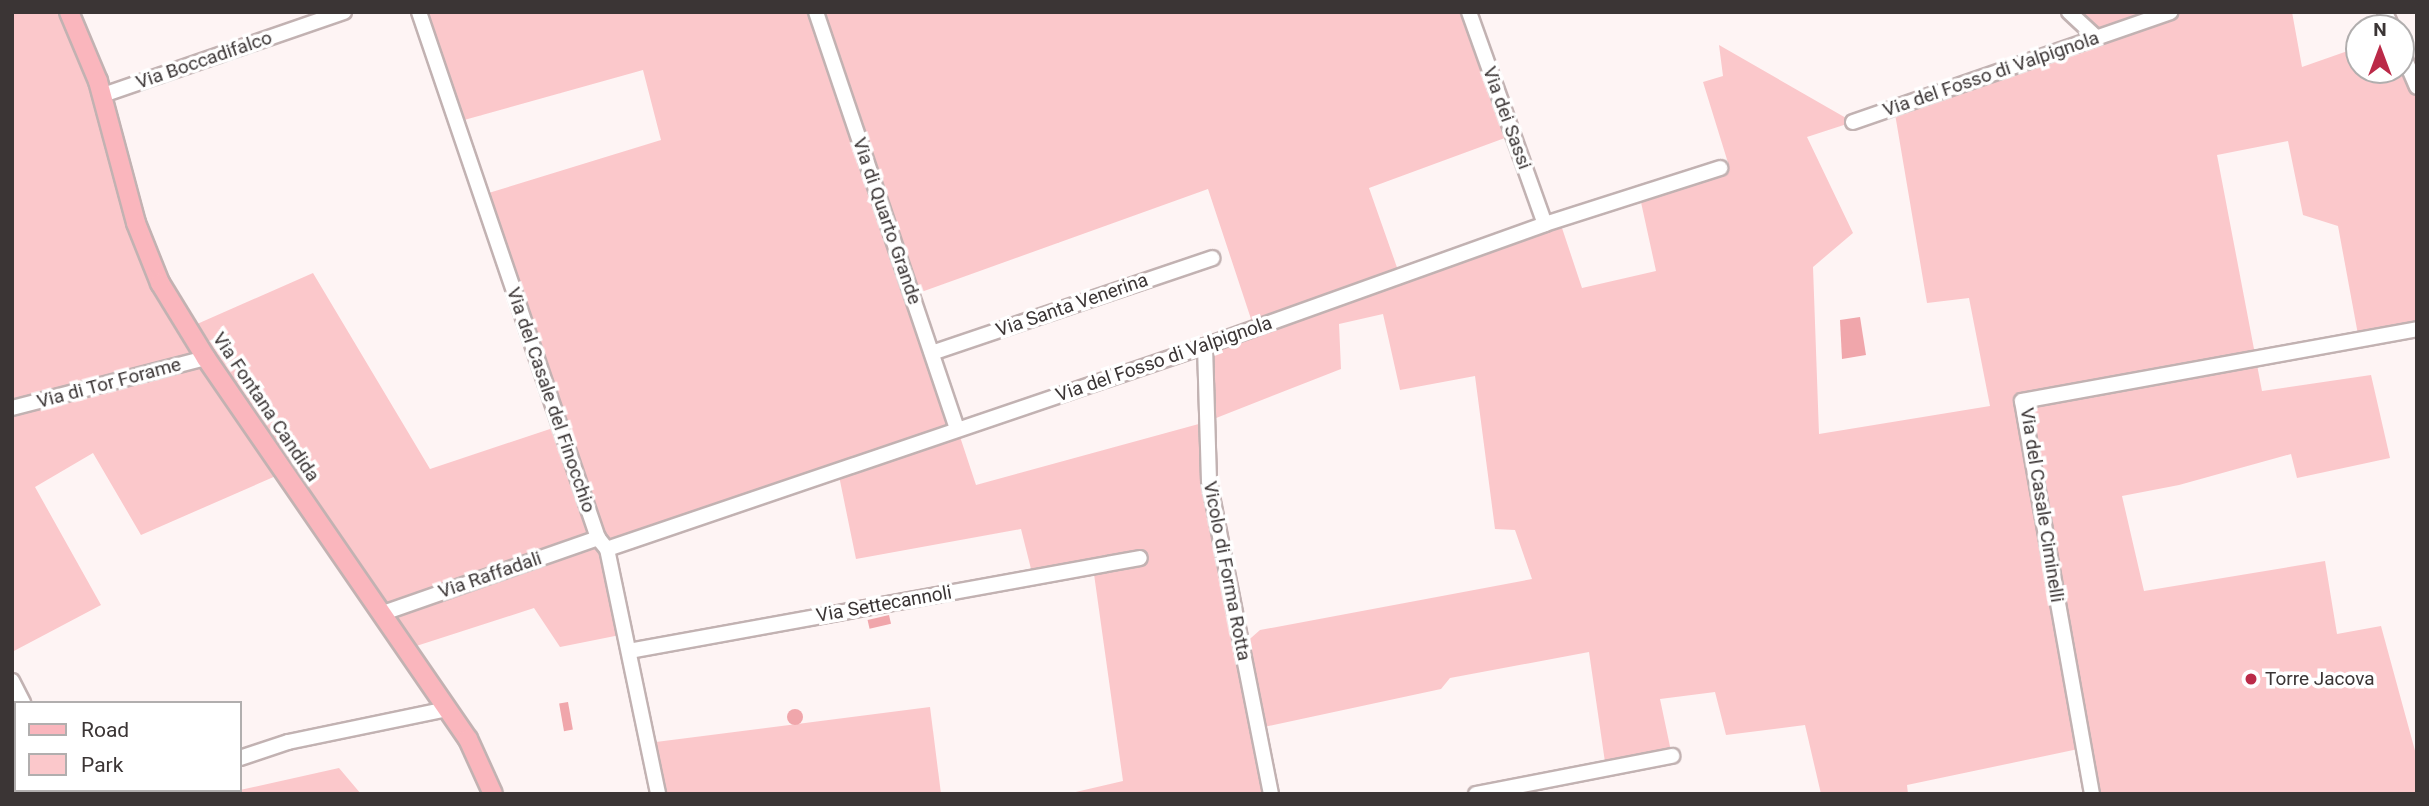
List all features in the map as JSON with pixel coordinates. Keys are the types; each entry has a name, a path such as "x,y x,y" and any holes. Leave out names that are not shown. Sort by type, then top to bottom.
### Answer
{"main road":[{"name":"Via Fontana Candida","path":"69,12 103,95 148,257 206,358 383,613 478,757 493,794"}],"street":[{"name":"Via Boccadifalco","path":"103,95 344,12"},
{"name":"Via del Casale del Finocchio","path":"419,12 602,543 629,651 658,794"},
{"name":"Via di Quarto Grande","path":"816,12 957,429"},
{"name":"Via dei Sassi","path":"1469,12 1545,224"},
{"path":"2069,12 2096,37"},
{"name":"Via del Fosso di Valpignola","path":"1853,122 2170,12"},
{"name":"Via del Fosso di Valpignola","path":"602,543 1205,346 1545,224 1720,168"},
{"name":"Via Santa Venerina","path":"932,353 1212,258"},
{"name":"Via del Casale Ciminelli","path":"2092,794 2022,401 2417,329"},
{"name":"Vicolo di Forma Rotta","path":"1205,346 1209,481 1271,794"},
{"name":"Via di Tor Forame","path":"12,408 206,358"},
{"name":"Via Raffadali","path":"383,613 602,543"},
{"name":"Via Settecannoli","path":"629,651 1140,558"},
{"path":"12,681 22,701"},
{"path":"242,757 288,742 447,709"},
{"path":"1476,794 1672,756"}],"green space":[{"path":"12,12 69,12 128,195 188,328 313,273 430,469 556,427 482,195 661,140 643,70 457,122 419,12 1469,12 1513,135 1369,188 1400,276 1559,219 1582,288 1656,271 1639,193 1729,166 1703,82 1723,76 1719,45 1853,122 1807,137 1853,233 1813,267 1819,434 1990,406 1969,298 1927,303 1894,108 2096,37 2069,12 2292,12 2302,67 2345,52 2345,84 2415,82 2417,87 2417,329 2359,340 2338,226 2303,215 2288,141 2217,155 2262,391 2371,375 2390,458 2297,478 2291,454 2179,485 2122,496 2144,591 2325,561 2337,634 2381,626 2417,758 2417,794 2092,794 2083,748 1907,785 1908,794 1821,794 1805,725 1726,735 1715,692 1660,699 1672,756 1606,769 1589,652 1450,678 1441,689 1259,728 1271,794 1067,794 1123,781 1093,567 1033,577 1021,529 856,559 838,471 607,549 625,634 560,647 534,608 407,649 285,472 141,535 93,453 35,487 101,605 12,652","holes":["1208,189 1254,328 1205,346 1206,422 976,485 913,295","1383,314 1400,390 1475,376 1495,529 1515,530 1532,579 1260,630 1243,645 1206,422 1341,369 1339,324"]},
{"path":"12,681 14,792 68,794 12,794"},
{"path":"930,707 941,794 658,794 648,743"},
{"path":"339,768 361,794 211,794 242,792 242,790"}],"shaded area":[{"path":"1860,317 1866,355 1842,359 1840,320"},
{"path":"889,615 891,624 870,629 868,620"},
{"path":"568,702 573,730 564,731 559,704"},
{"path":"795,709 801,711 801,723 795,725 789,723 787,717 789,711"}],"place":[{"name":"Torre Jacova","path":"2251,679"}]}
